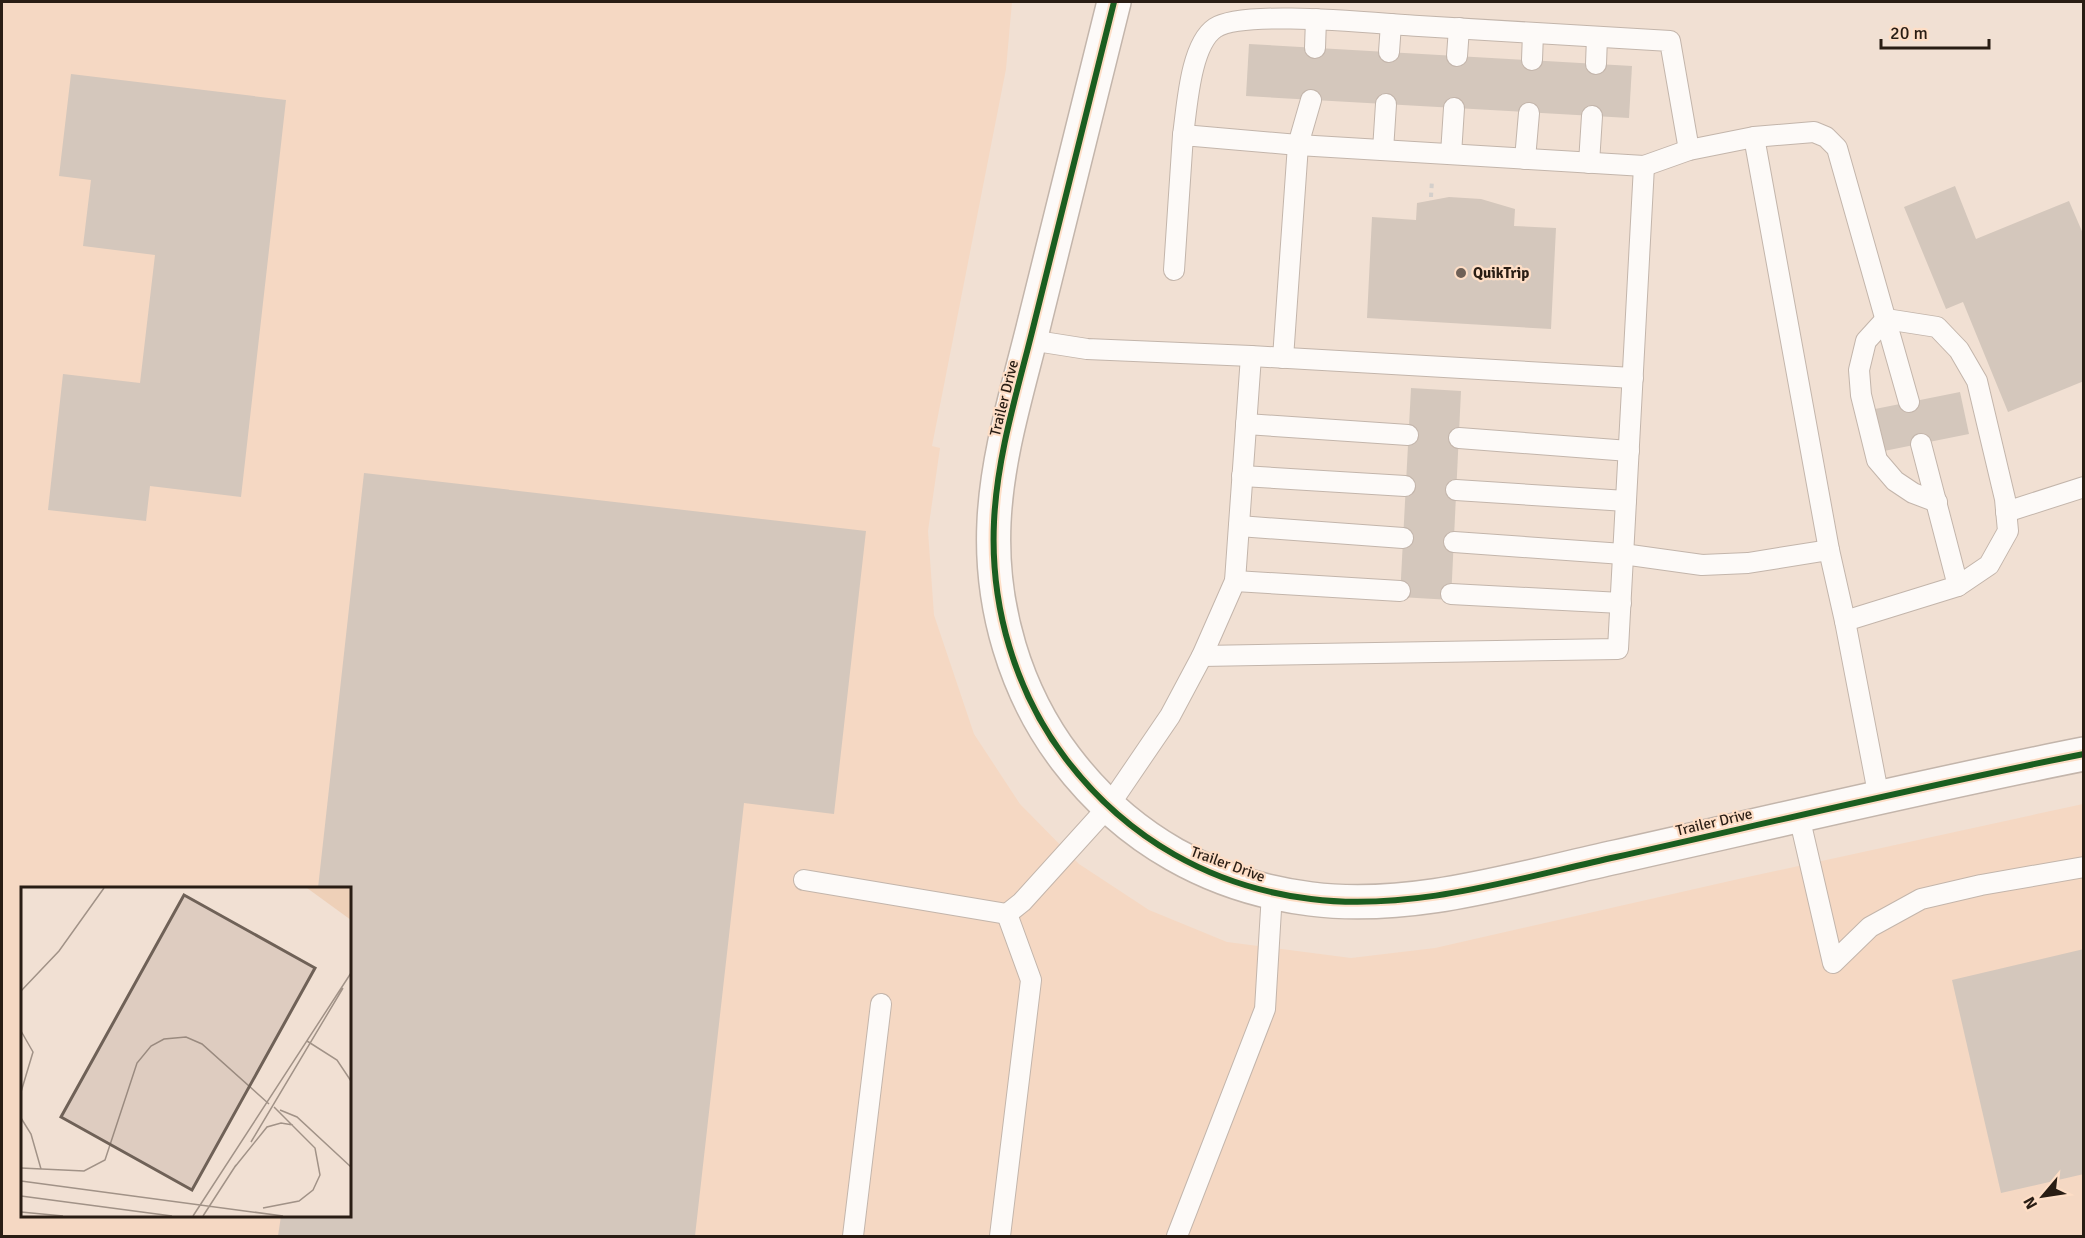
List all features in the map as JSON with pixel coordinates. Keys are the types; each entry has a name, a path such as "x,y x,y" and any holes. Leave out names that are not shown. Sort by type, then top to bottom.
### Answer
{"street":[{"name":"Trailer Drive","path":"1114,2 1005,443 994,519 996,584 1001,614 1013,658 1032,706 1056,746 1083,781 1124,821 1178,858 1209,873 1272,893 1313,900 1390,901 1477,888 1964,777 2084,754"}],"lane":[{"path":"1174,270 1183,135 1190,79 1201,47 1215,28 1243,20 1316,20 1670,41 1689,150"},
{"path":"1315,48 1316,20"},
{"path":"1389,52 1391,24"},
{"path":"1457,56 1459,28"},
{"path":"1532,60 1533,33"},
{"path":"1596,64 1597,37"},
{"path":"1283,357 1298,145 1311,100"},
{"path":"1383,150 1386,104"},
{"path":"1451,154 1454,108"},
{"path":"1525,159 1529,113"},
{"path":"1589,163 1592,116"},
{"path":"1183,135 1298,145 1644,166 1689,150 1754,137 1814,132 1826,137 1837,148 1910,402"},
{"path":"1754,137 1829,550 1879,798"},
{"path":"1202,656 1618,649 1644,166"},
{"path":"1886,319 1866,341 1859,370 1861,395 1877,460 1895,481 1913,493 1937,502"},
{"path":"1845,621 1958,586 1989,565 2008,531 2005,499 1977,381 1959,350 1937,327 1886,319"},
{"path":"1030,340 1087,349 1283,357 1633,378"},
{"path":"804,880 1007,914 1022,902 1108,807 1170,716 1202,656 1235,582 1251,356"},
{"path":"1246,424 1408,435"},
{"path":"1459,438 1629,451"},
{"path":"1921,444 1958,586"},
{"path":"1242,476 1405,486"},
{"path":"2006,512 2084,487"},
{"path":"1456,490 1626,501"},
{"path":"1239,526 1403,538"},
{"path":"1454,542 1623,554 1702,566 1748,563 1829,550"},
{"path":"1235,582 1400,591"},
{"path":"1451,594 1621,603"},
{"path":"1799,816 1833,963 1870,927 1920,899 1981,885 2084,867"},
{"path":"1178,1236 1265,1009 1272,893"},
{"path":"1000,1236 1031,980 1007,914"},
{"path":"853,1236 881,1004"}],"shaded area":[{"path":"2,2 1012,2 1006,69 932,446 940,448 928,531 934,615 974,734 1020,804 1079,864 1149,910 1227,942 1351,958 1435,948 2083,804 2083,1236 2,1236"}],"building":[{"path":"1249,44 1632,66 1629,118 1246,96"},
{"path":"71,74 286,100 241,497 150,486 146,521 48,510 63,374 140,383 155,255 83,246 91,180 59,176"},
{"path":"1955,186 1976,239 2069,201 2084,236 2084,381 2008,412 1963,302 1946,309 1904,207"},
{"name":"QuikTrip","path":"1449,197 1481,199 1515,209 1514,226 1556,228 1551,329 1367,318 1372,217 1416,220 1417,203"},
{"path":"1411,388 1461,391 1451,600 1400,597"},
{"path":"1960,392 1969,434 1884,451 1875,409"},
{"path":"364,473 866,531 834,814 744,803 695,1236 278,1236 281,1217 351,1217 351,887 318,887"},
{"path":"2084,949 2084,1174 2001,1193 1952,980"}],"cycle path":[{"path":"1114,2 1004,446 996,497 994,554 996,585 1009,647 1033,706 1066,759 1090,787 1116,813 1144,835 1206,871 1275,893 1349,902 1388,901 1465,891 1504,883 1908,791 2084,754"}],"place":[{"name":"QuikTrip","path":"1461,273"}]}
